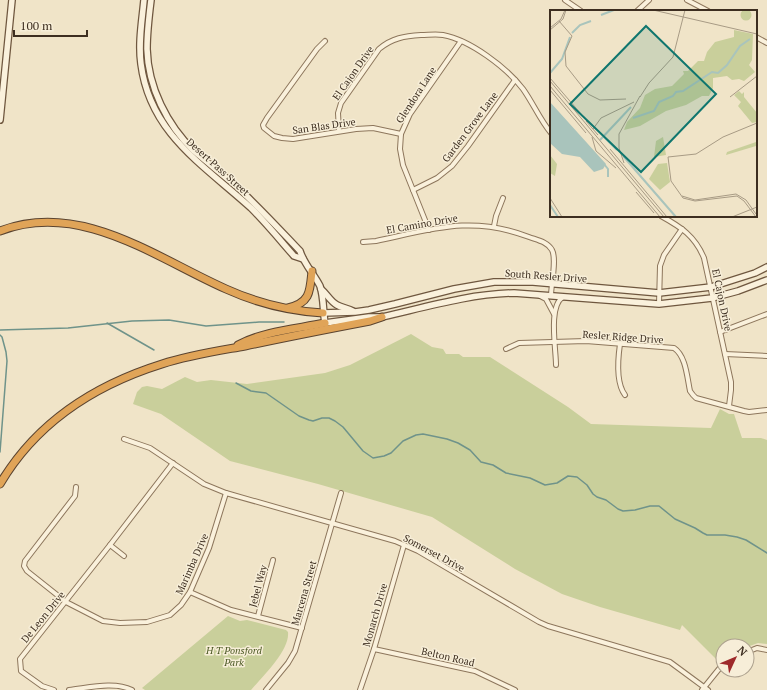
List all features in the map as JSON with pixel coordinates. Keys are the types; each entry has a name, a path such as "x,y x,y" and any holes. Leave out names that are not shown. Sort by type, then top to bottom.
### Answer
{"highway":[{"path":"0,231 21,225 54,222 82,225 122,238 226,289 258,302 298,311 323,313"},
{"path":"285,308 297,306 304,302 308,297 311,288 312,271"},
{"path":"0,484 26,447 60,416 87,396 105,386 162,364 197,355 370,321 382,317"},
{"path":"233,348 250,339 267,334 325,324"}],"main road":[{"path":"0,120 12,0"},
{"name":"Desert Pass Street","path":"144,0 140,39 141,65 145,84 151,100 168,132 189,155 252,210 294,256 303,259"},
{"name":"Desert Pass Street","path":"151,0 147,32 148,64 156,95 165,113 174,128 194,151 236,186 300,251 303,259 312,271 321,289 325,324"},
{"path":"141,65 148,64"},
{"path":"232,191 236,186"},
{"name":"South Resler Drive","path":"323,313 355,312 395,304 479,283 514,281 659,293 711,287 755,273 767,267"},
{"name":"South Resler Drive","path":"325,324 369,317 382,317 493,293 514,293 659,304 712,298 738,291 767,280"},
{"path":"321,289 337,306 355,312"}],"street":[{"path":"638,10 649,0"},
{"path":"687,0 706,10"},
{"path":"568,1 580,10"},
{"name":"El Cajon Drive","path":"339,131 338,113 341,103 376,52 391,40 403,36 432,35 462,41 498,65 515,80 531,101 550,132"},
{"path":"757,38 767,43"},
{"name":"San Blas Drive","path":"325,41 317,49 267,118 263,126 265,130 274,136 293,139 339,131 373,128 401,134"},
{"name":"Glendora Lane","path":"429,230 401,154 401,134 410,114 462,41"},
{"name":"Garden Grove Lane","path":"414,190 437,178 452,166 461,156 515,80"},
{"path":"494,226 503,198"},
{"name":"El Cajon Drive","path":"663,217 693,238 704,258 731,382 731,398 729,406"},
{"name":"El Camino Drive","path":"363,242 376,241 457,225 494,226 516,232 544,243 552,249 554,258 551,296"},
{"path":"659,304 659,272 661,261 682,229"},
{"path":"537,295 546,299 554,314"},
{"path":"556,365 554,314 558,301 563,297"},
{"path":"720,332 767,314"},
{"name":"Resler Ridge Drive","path":"506,349 519,343 555,341 586,341 674,348 682,357 692,395 696,398 729,406"},
{"path":"620,344 618,366 621,387 625,395"},
{"path":"725,354 767,356"},
{"path":"729,406 749,412 767,410"},
{"name":"Somerset Drive","path":"124,439 146,445 204,484 226,493 395,541 418,551 544,624 670,662 704,689"},
{"name":"De Leon Drive","path":"54,690 42,686 21,671 20,659 173,463"},
{"name":"Marimba Drive","path":"76,487 75,496 25,561 24,566 27,571 66,602 103,621 120,624 147,622 170,615 181,605 190,592 210,548 226,493"},
{"name":"Marcena Street","path":"266,690 295,652 341,494"},
{"path":"110,545 124,556"},
{"name":"Monarch Drive","path":"360,690 374,649 404,545"},
{"name":"Jebel Way","path":"258,616 273,560"},
{"path":"190,592 231,610 302,628"},
{"name":"Belton Road","path":"374,649 475,671 515,690"},
{"path":"755,649 767,650"},
{"path":"704,689 715,675"},
{"path":"69,690 119,686 132,690"}],"green space":[{"path":"411,334 432,347 443,349 446,354 459,354 463,357 490,357 568,407 591,424 711,428 720,409 729,414 734,414 742,438 761,438 767,440 767,644 755,644 755,638 715,638 715,658 682,625 680,630 600,607 562,594 515,569 432,517 318,484 230,461 161,414 133,404 137,392 142,387 147,386 162,389 185,377 197,382 211,380 247,384 325,373 350,365"},
{"name":"H T Ponsford Park","path":"228,616 240,621 247,620 286,630 288,632 285,647 280,655 251,690 145,690 142,688"}],"waterway":[{"path":"0,330 68,328 132,321 169,320 206,326 259,322 284,322"},
{"path":"107,323 154,350"},
{"path":"0,335 2,337 7,361 0,452"},
{"path":"236,383 251,391 266,393 299,416 309,420 313,421 322,418 329,418 335,421 343,427 363,451 373,458 391,453 403,441 416,435 423,434 447,439 470,450 481,462 493,465 506,473 530,478 545,485 557,483 568,476 577,477 587,485 593,494 606,500 618,509 623,511 635,510 650,506 659,506 675,519 707,535 737,537 746,540 767,553"}]}
